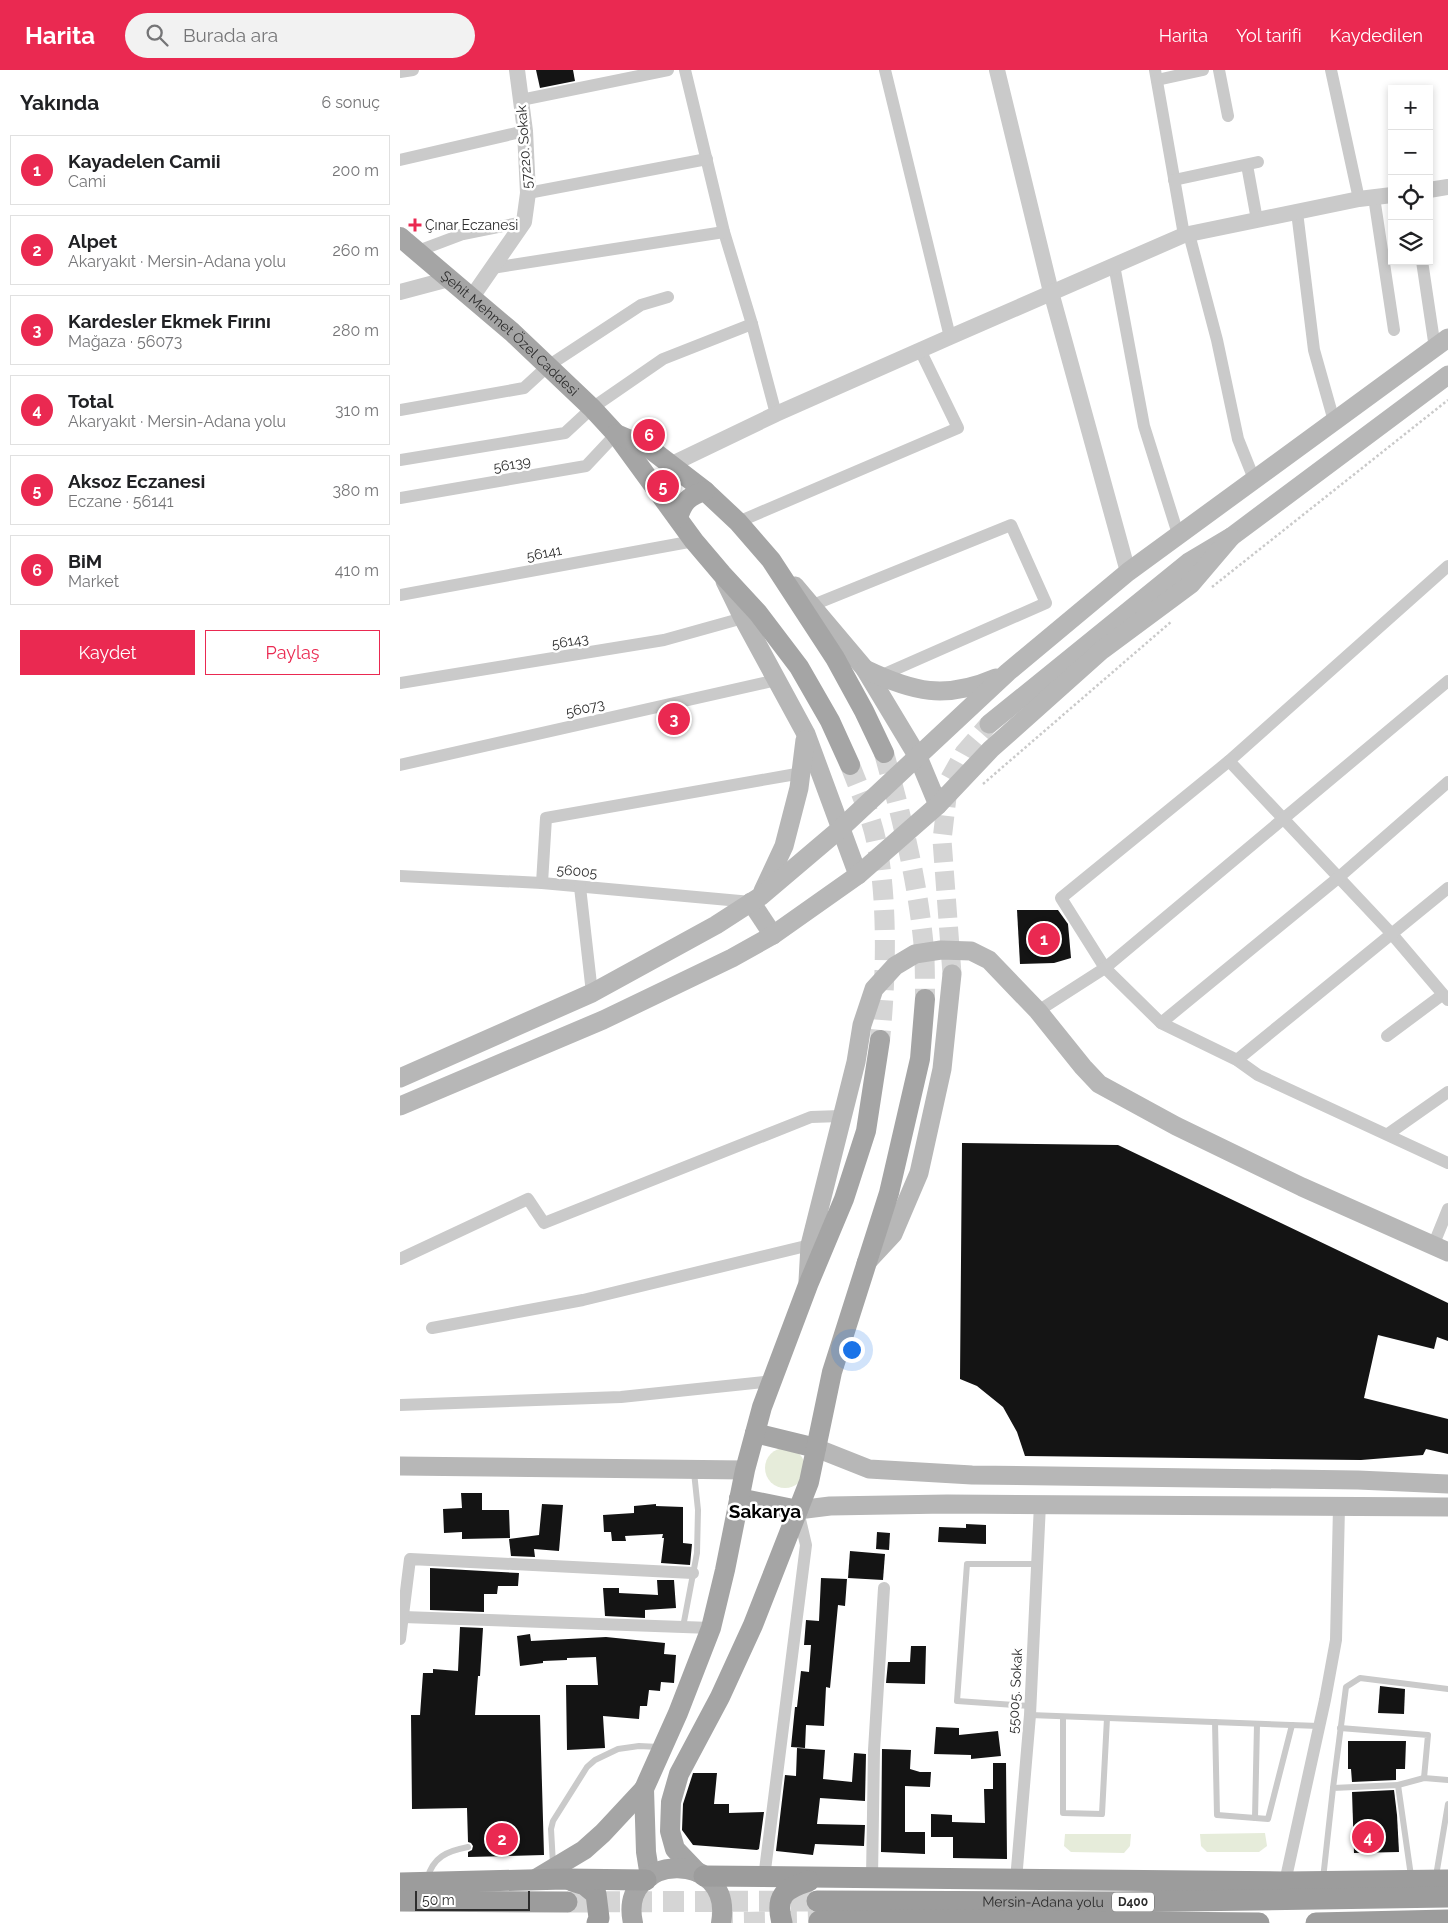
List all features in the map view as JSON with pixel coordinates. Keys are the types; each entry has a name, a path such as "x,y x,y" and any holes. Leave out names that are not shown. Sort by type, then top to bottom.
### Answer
{"highway":[{"path":"400,1883 534,1880 559,1874 648,1878"},
{"path":"559,1874 585,1885 596,1894 599,1918 596,1923"},
{"path":"701,1874 764,1878 1285,1882 1411,1880 1444,1885"},
{"path":"782,1923 778,1908 784,1894 793,1886 819,1878"},
{"name":"Mersin-Adana yolu","path":"1259,1923 952,1920 818,1911 1115,1902 1444,1885"},
{"path":"400,1901 567,1902"},
{"path":"1316,1923 1448,1920"}],"main road":[{"name":"Şehit Mehmet Özel Caddesi","path":"400,238 472,297 548,366 616,434 694,541 758,613 799,667 830,721 850,765"},
{"path":"400,1078 592,994 716,925 756,899 840,829 1008,672 1128,572 1442,343"},
{"path":"989,724 1189,562 1231,537 1448,375"},
{"path":"616,434 648,448 706,491 738,522 872,672 918,757 938,805"},
{"path":"678,518 682,506 692,495 706,491"},
{"path":"400,1106 603,1020 732,958 773,935 858,875 938,805 990,749 1095,657 1191,584 1231,537"},
{"path":"771,560 835,658 884,753"},
{"path":"722,574 743,618 806,734 858,875"},
{"path":"872,672 917,690 939,692 975,687 1008,672"},
{"path":"756,899 784,846 802,773 806,734"},
{"path":"756,899 773,935"},
{"path":"808,1285 810,1245 856,1062 862,1025 874,988 895,966 915,954 941,950 971,951 989,960 1038,1011 1083,1068 1099,1084 1176,1126 1302,1187 1440,1249"},
{"path":"866,1263 893,1234 920,1173 942,1069 952,974"},
{"path":"722,1923 723,1906 718,1892 710,1880 675,1849 670,1831 671,1802 679,1774 720,1697 753,1625 809,1482 832,1372 889,1193 920,1060 925,999"},
{"path":"559,1874 603,1833 644,1789 711,1628 745,1470 762,1407 774,1381 808,1285 844,1200 866,1131 880,1040"},
{"path":"755,1433 816,1448 869,1469 972,1474 1341,1480 1448,1484"},
{"path":"400,1466 745,1470"},
{"path":"739,1498 798,1510 830,1506 947,1504 1448,1507"},
{"path":"644,1789 648,1878"},
{"path":"633,1923 633,1903 638,1890 648,1878 657,1872 670,1868 684,1868 701,1874"}],"street":[{"path":"400,72 413,70"},
{"name":"57220. Sokak","path":"472,297 524,222 528,192 525,131 517,70"},
{"path":"521,100 668,70"},
{"path":"685,70 724,232 752,324 776,414"},
{"path":"885,70 950,336"},
{"path":"997,70 1051,292 1128,572"},
{"path":"1203,70 1156,75 1174,180 1186,235 1217,340 1238,439 1254,479"},
{"path":"1219,70 1228,116"},
{"path":"1331,70 1367,198 1394,330"},
{"path":"400,160 525,131"},
{"path":"528,192 708,160"},
{"path":"1174,180 1253,164 1257,220"},
{"path":"1433,189 1448,187"},
{"path":"670,465 776,414 950,336 1186,235 1367,198 1388,195"},
{"path":"1297,212 1314,350 1334,422"},
{"path":"415,252 462,234 524,222"},
{"path":"492,268 724,232"},
{"path":"1114,265 1144,426 1178,534"},
{"path":"1423,265 1442,343"},
{"path":"400,292 449,279"},
{"path":"400,410 524,388 548,366 640,305 668,297"},
{"path":"400,460 565,433 592,408 662,359 752,324"},
{"path":"738,522 958,428 920,350"},
{"name":"56139","path":"400,498 586,466 616,434"},
{"path":"813,605 1011,525 1046,603 872,672"},
{"name":"56141","path":"400,595 694,541"},
{"path":"1448,566 1229,761 1061,898 1105,968 1161,1022 1237,1060 1258,1075 1448,1163"},
{"name":"56143","path":"400,683 664,640 743,618"},
{"name":"56073","path":"400,765 777,680"},
{"path":"1038,1011 1105,968 1448,681"},
{"path":"1229,761 1392,933 1445,997 1387,1036"},
{"path":"542,883 546,818 802,773"},
{"path":"1161,1022 1338,878 1448,782"},
{"name":"56005","path":"400,876 542,883 756,899"},
{"path":"580,887 592,994"},
{"path":"1237,1060 1448,888"},
{"path":"1388,1134 1448,1092"},
{"path":"400,1258 528,1200 544,1223 811,1117 841,1116"},
{"path":"1440,1249 1448,1209"},
{"path":"432,1328 583,1300 810,1245"},
{"path":"400,1405 621,1396 774,1381"},
{"name":"55005. Sokak","path":"1016,1880 1030,1711 1040,1504"},
{"path":"1285,1882 1336,1640 1339,1507"},
{"path":"764,1878 806,1545 798,1510"},
{"path":"400,1639 410,1559 693,1573"},
{"path":"872,1878 874,1750 884,1588"},
{"path":"403,1618 711,1628"}],"lane":[{"path":"682,1627 693,1573 698,1532 694,1468"},
{"path":"1037,1564 967,1564 957,1701 1063,1717 1319,1726"},
{"path":"1323,1881 1346,1687 1360,1678 1448,1689"},
{"path":"1063,1717 1063,1813 1102,1814 1106,1718"},
{"path":"1215,1722 1217,1815 1268,1819 1292,1725"},
{"path":"1255,1818 1257,1724"},
{"path":"1340,1728 1428,1735 1424,1778"},
{"path":"559,1874 548,1844 551,1830 559,1810 587,1767 610,1752 623,1748 638,1746 662,1747"},
{"path":"1333,1788 1398,1785 1424,1778 1448,1780"},
{"path":"1398,1785 1411,1880"},
{"path":"1444,1885 1448,1804"},
{"path":"425,1883 433,1863 441,1856 451,1850 468,1847"}],"path":[{"path":"1206,592 1448,400"},
{"path":"989,779 1176,618"}],"green space":[{"path":"785,1448 799,1454 805,1468 799,1482 785,1488 771,1482 765,1468 771,1454"},
{"path":"1265,1833 1267,1846 1259,1852 1207,1852 1201,1846 1200,1834"},
{"path":"1065,1834 1131,1834 1130,1846 1124,1853 1071,1852 1064,1846"}],"building":[{"path":"536,70 573,70 575,81 540,88"},
{"path":"1017,910 1058,910 1068,924 1071,958 1054,963 1020,964"},
{"path":"962,1143 1118,1145 1448,1303 1448,1341 1437,1337 1434,1349 1378,1335 1364,1398 1448,1419 1448,1454 1426,1449 1423,1455 1361,1460 1025,1456 1017,1432 1003,1407 977,1386 960,1379"},
{"path":"461,1493 482,1493 482,1510 509,1510 510,1538 462,1539 462,1532 444,1533 443,1509 462,1508"},
{"path":"542,1504 563,1505 559,1551 534,1549 535,1557 511,1556 509,1539 539,1535"},
{"path":"656,1504 656,1506 683,1507 683,1543 692,1544 690,1565 661,1563 663,1534 625,1536 626,1541 612,1541 611,1532 604,1532 603,1515 634,1513 634,1506"},
{"path":"966,1524 986,1525 986,1544 938,1542 939,1527 966,1528"},
{"path":"877,1532 890,1533 889,1550 876,1549"},
{"path":"850,1551 885,1554 883,1580 848,1578"},
{"path":"430,1568 519,1573 518,1586 498,1586 497,1594 484,1594 484,1612 430,1610"},
{"path":"821,1578 847,1579 845,1606 838,1605 830,1688 826,1687 824,1726 806,1725 805,1748 791,1747 801,1671 809,1672 811,1645 804,1645 806,1620 819,1621"},
{"path":"657,1580 674,1580 676,1608 645,1610 645,1618 605,1616 603,1588 619,1588 619,1593 658,1595"},
{"path":"460,1627 483,1628 475,1715 540,1715 544,1855 468,1857 468,1852 472,1850 473,1846 468,1842 467,1808 412,1809 411,1715 420,1715 423,1673 433,1673 433,1669 458,1671"},
{"path":"530,1634 531,1641 606,1637 665,1643 664,1654 676,1655 674,1683 661,1682 660,1691 649,1690 647,1706 640,1706 639,1719 603,1716 605,1748 567,1750 566,1685 598,1685 596,1657 567,1658 567,1660 543,1661 543,1663 520,1666 517,1636"},
{"path":"911,1646 926,1646 925,1684 886,1683 888,1662 910,1662"},
{"path":"1380,1686 1405,1689 1404,1714 1378,1713"},
{"path":"936,1727 959,1728 959,1735 998,1731 1001,1756 971,1759 971,1755 934,1754"},
{"path":"1348,1741 1406,1741 1405,1769 1396,1769 1396,1780 1352,1782 1351,1769 1348,1769"},
{"path":"797,1748 825,1750 823,1779 852,1782 854,1753 866,1754 865,1801 820,1798 817,1824 865,1825 864,1846 815,1844 813,1855 776,1851 785,1775 796,1776"},
{"path":"882,1749 911,1750 910,1769 920,1772 931,1772 930,1787 905,1786 905,1832 925,1832 925,1854 881,1852"},
{"path":"993,1763 1006,1763 1007,1859 953,1858 953,1837 931,1837 931,1814 952,1815 952,1822 985,1823 984,1789 993,1789"},
{"path":"693,1773 717,1773 714,1804 729,1804 729,1813 764,1812 759,1849 693,1845 682,1830 683,1804"},
{"path":"1394,1790 1399,1852 1354,1853 1352,1792"}],"tunnel":[{"path":"952,974 942,840 949,780 964,753 989,724"},
{"path":"884,753 903,826 918,899 924,949 925,999"},
{"path":"850,765 872,825 881,868 885,942 884,993 880,1040"},
{"path":"567,1902 817,1901"},
{"path":"712,1923 819,1921"}],"place":[{"name":"Çınar Eczanesi","path":"415,225"},
{"name":"BiM","path":"649,435"},
{"name":"Aksoz Eczanesi","path":"663,486"},
{"name":"Kardesler Ekmek Fırını","path":"674,719"},
{"name":"Kayadelen Camii","path":"1044,939"},
{"name":"Total","path":"1368,1837"},
{"name":"Alpet","path":"502,1839"}],"district":[{"name":"Sakarya","path":"765,1511"}]}
